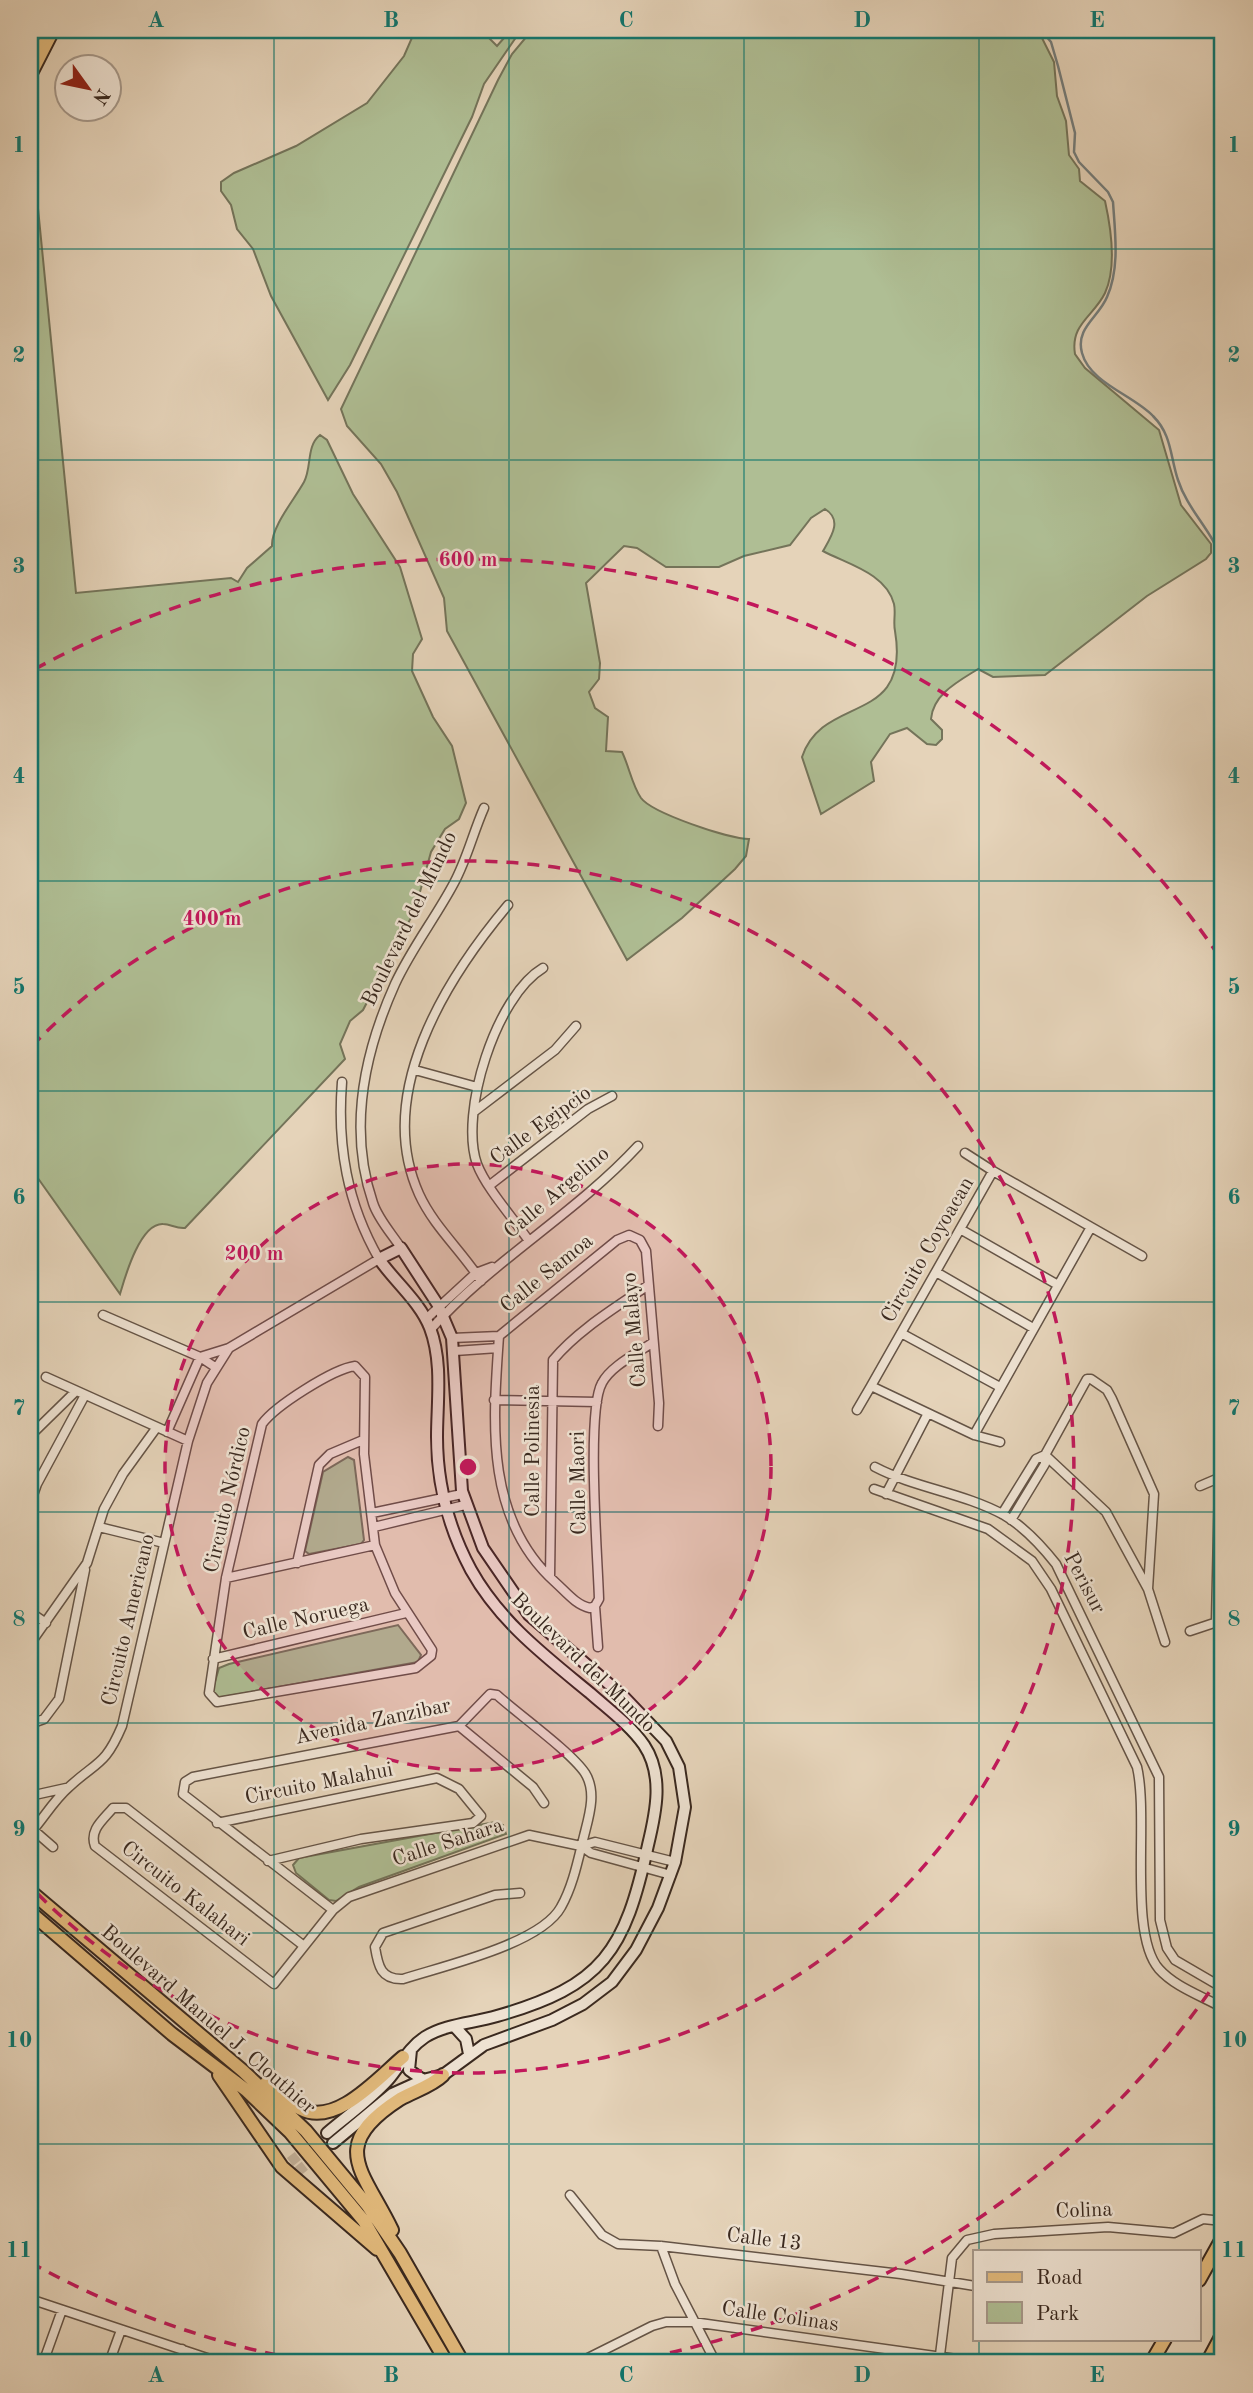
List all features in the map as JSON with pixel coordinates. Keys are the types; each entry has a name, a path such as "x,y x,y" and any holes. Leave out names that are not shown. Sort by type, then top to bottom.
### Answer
{"highway":[{"path":"30,73 52,30"}],"main road":[{"name":"Boulevard Manuel J. Clouthier","path":"30,1891 243,2071 306,2131 368,2206 400,2253 463,2363"},
{"name":"Boulevard Manuel J. Clouthier","path":"30,1912 213,2066 246,2090 290,2132 340,2189 386,2257 447,2363"},
{"path":"243,2071 302,2109 322,2113 338,2108 407,2053"},
{"path":"213,2066 290,2169 386,2257"},
{"path":"400,2253 381,2208 359,2170 358,2143 364,2129 382,2112 443,2075"},
{"path":"1200,2278 1223,2237"},
{"path":"1207,2363 1223,2333"},
{"path":"1151,2363 1164,2340"}],"street":[{"name":"Boulevard del Mundo","path":"342,1082 341,1140 344,1166 358,1217 379,1259 428,1324 438,1378 437,1440 445,1504 470,1568 508,1623 614,1714 644,1745 653,1763 657,1795 646,1853 622,1932 605,1960 588,1977 564,1993 536,2005 427,2036 407,2053 386,2082 330,2138 382,2101 423,2080 443,2075 468,2054 497,2038 552,2020 583,2004 612,1982 647,1931 671,1875 685,1807 684,1788 673,1752 648,1720 528,1615 493,1566 464,1500 457,1456 455,1351 452,1338 441,1310 374,1205 362,1161 360,1108 376,1032 395,984 457,877 484,808"},
{"path":"478,1277 435,1223 410,1173 405,1147 405,1123 415,1070 436,1011 452,981 508,905"},
{"path":"529,1241 478,1167 474,1152 475,1111 477,1087 505,1013 519,988 543,968"},
{"path":"475,1111 555,1050 576,1026"},
{"path":"415,1070 477,1087"},
{"name":"Calle Egipcio","path":"490,1185 588,1109 612,1096"},
{"name":"Calle Argelino","path":"428,1324 478,1277 529,1241 614,1170 638,1146"},
{"path":"965,1153 993,1171"},
{"name":"Circuito Coyoacan","path":"857,1410 993,1171 1142,1256"},
{"path":"974,1435 1090,1227"},
{"path":"960,1229 1058,1285"},
{"name":"Calle Malayo","path":"634,1236 646,1251 659,1403 658,1426"},
{"name":"Calle Samoa","path":"596,1606 590,1608 580,1605 550,1578 517,1529 504,1498 494,1448 494,1400 499,1336 617,1240 634,1236"},
{"path":"167,1432 200,1357 229,1348 401,1248"},
{"path":"936,1272 1034,1328"},
{"name":"Calle Polinesia","path":"550,1578 551,1368 562,1349 647,1286"},
{"path":"103,1315 200,1357 215,1367"},
{"path":"901,1333 1000,1387"},
{"path":"452,1338 499,1336"},
{"name":"Calle Maori","path":"598,1647 595,1478 599,1388 608,1374 652,1343"},
{"name":"Circuito Americano","path":"53,1847 31,1828 69,1787 100,1765 114,1745 122,1726 188,1441 202,1394 215,1367 229,1348"},
{"path":"455,1351 498,1348"},
{"name":"Circuito Nórdico","path":"355,1366 365,1377 363,1440 372,1513 375,1545 383,1569 406,1614 432,1650 428,1661 416,1668 217,1702 209,1693 213,1659 226,1578 260,1432 268,1416 347,1367 355,1366"},
{"path":"46,1377 188,1441"},
{"path":"1011,1520 1045,1464 1045,1455 1087,1379 1107,1390 1154,1494 1148,1589"},
{"path":"871,1386 926,1415 1000,1443"},
{"path":"30,1436 76,1391"},
{"path":"30,1504 42,1474 85,1395"},
{"path":"494,1400 597,1402"},
{"path":"886,1494 892,1476 926,1415"},
{"path":"30,1724 44,1719 59,1699 86,1563 104,1509 123,1474 157,1427"},
{"path":"297,1563 319,1465 330,1454 363,1440"},
{"path":"1002,1514 1036,1459 1045,1455"},
{"path":"1045,1455 1106,1512 1148,1589 1165,1642"},
{"name":"Perisur","path":"874,1467 892,1476 1002,1514 1039,1543 1056,1564 1148,1749 1161,1786 1160,1920 1167,1948 1175,1960 1223,1988"},
{"path":"1200,1486 1223,1476"},
{"path":"1190,1630 1220,1621 1219,1483 1223,1476"},
{"name":"Perisur","path":"874,1489 988,1529 1032,1561 1047,1582 1132,1757 1139,1778 1142,1927 1149,1956 1170,1979 1223,2008"},
{"path":"372,1513 464,1500"},
{"path":"374,1527 445,1504"},
{"path":"99,1527 164,1543"},
{"path":"226,1578 375,1545"},
{"path":"30,1644 86,1563"},
{"path":"30,1612 46,1623"},
{"name":"Calle Noruega","path":"213,1659 406,1614"},
{"name":"Avenida Zanzibar","path":"217,1823 183,1794 183,1785 188,1779 459,1726 488,1695 493,1694 585,1773 592,1791 582,1846"},
{"path":"459,1726 533,1787 544,1803"},
{"path":"1132,1757 1148,1749"},
{"path":"653,1763 673,1752"},
{"name":"Circuito Malahui","path":"217,1823 429,1780 445,1780 458,1789 480,1812 478,1819 361,1839 268,1861"},
{"name":"Circuito Americano","path":"30,1796 69,1787"},
{"name":"Circuito Kalahari","path":"304,1946 126,1808 113,1808 96,1828 93,1834 95,1846 274,1984 333,1910"},
{"path":"217,1823 333,1910"},
{"name":"Calle Sahara","path":"333,1910 349,1897 371,1887 529,1835 582,1846"},
{"path":"582,1846 595,1842 675,1861"},
{"path":"582,1846 591,1853 609,1859 671,1875"},
{"path":"520,1893 495,1895 383,1933 375,1947 380,1970 393,1979 403,1979 525,1938 541,1930 561,1909 582,1846"},
{"path":"609,1859 613,1847"},
{"path":"1142,1860 1160,1858"},
{"path":"456,2027 467,2039 468,2054"},
{"path":"407,2053 408,2070 423,2080"},
{"name":"Calle 13","path":"570,2195 602,2235 611,2241 973,2286"},
{"name":"Colina","path":"949,2282 952,2258 962,2243 983,2236 1127,2227 1174,2232 1203,2220 1223,2221"},
{"path":"661,2246 693,2322 716,2363"},
{"path":"939,2360 949,2282"},
{"path":"30,2299 222,2363"},
{"path":"43,2363 62,2310"},
{"name":"Calle Colinas","path":"583,2362 652,2326 666,2322 693,2322 939,2360 985,2363"},
{"path":"109,2363 121,2330"},
{"path":"177,2363 182,2349"}],"green space":[{"path":"452,30 481,30 497,46 511,30 521,30 484,84 472,117 350,365 328,400 271,296 253,249 237,229 231,205 221,191 221,182 234,173 296,146 367,103 404,56 414,33 442,35"},
{"path":"532,30 1038,30 1054,62 1057,96 1066,121 1069,155 1079,169 1080,181 1105,201 1111,235 1109,283 1100,301 1079,328 1074,344 1075,354 1085,368 1159,430 1181,505 1211,544 1211,553 1206,559 1147,596 1045,675 993,677 978,669 955,684 942,695 933,710 931,719 942,730 942,739 936,745 927,744 907,728 890,734 871,762 874,781 821,814 802,757 813,737 828,724 878,696 890,682 896,661 895,607 890,593 874,577 823,551 834,529 833,518 825,509 811,518 790,545 744,556 719,567 666,567 637,548 624,546 586,583 600,663 599,679 589,692 595,708 608,717 606,751 622,752 638,793 648,804 692,824 725,835 749,839 746,856 735,869 682,918 627,960 447,631 444,598 397,492 381,464 347,426 341,409 498,80 512,54"},
{"path":"30,164 35,178 76,593 231,578 238,582 247,568 272,546 279,522 304,482 313,445 320,435 327,440 353,494 400,567 422,639 413,654 412,671 433,717 452,746 466,803 459,819 445,829 431,852 415,910 363,1010 350,1021 340,1044 345,1059 185,1228 163,1224 147,1232 135,1252 120,1294 30,1167"},
{"path":"348,1457 354,1460 364,1540 361,1544 309,1554 305,1551 323,1472"},
{"path":"398,1625 421,1655 418,1662 217,1698 212,1692 219,1668 229,1664"},
{"path":"495,1822 503,1825 506,1834 359,1887 336,1901 329,1900 296,1873 293,1865 299,1858"}],"waterway":[{"path":"1041,30 1051,42 1058,66 1075,133 1074,152 1079,162 1108,192 1113,202 1116,250 1114,274 1107,297 1082,337 1082,353 1094,373 1145,408 1159,423 1167,438 1182,491 1213,541 1223,563"}],"tunnel":[{"path":"290,2162 327,2133"},
{"path":"297,2172 317,2156"}]}
